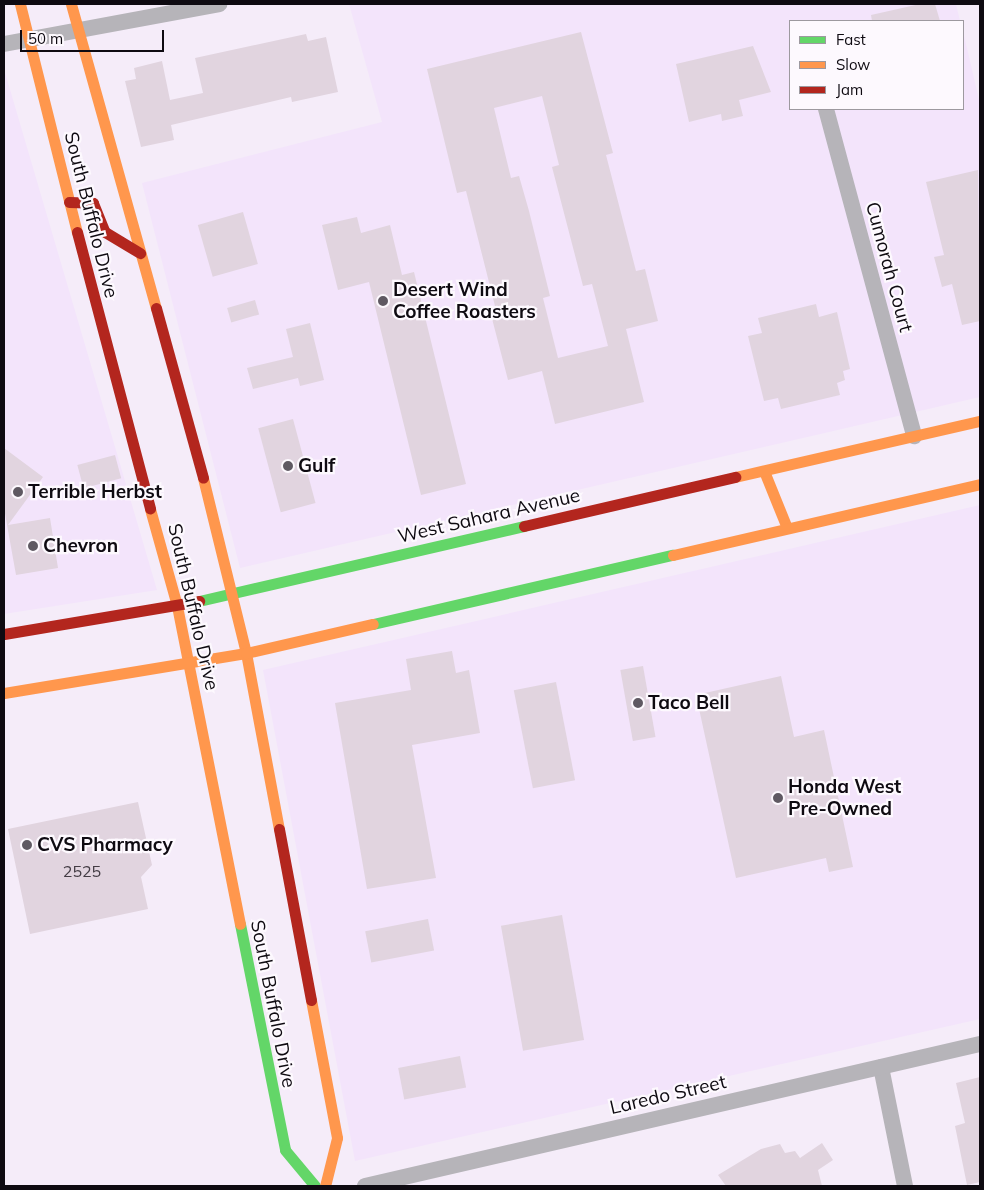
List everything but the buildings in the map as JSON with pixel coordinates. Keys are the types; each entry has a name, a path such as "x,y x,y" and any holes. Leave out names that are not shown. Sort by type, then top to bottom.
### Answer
{"main road":[{"name":"South Buffalo Drive","path":"20,4 69,202 177,606 285,1150 315,1186"},
{"name":"South Buffalo Drive","path":"71,4 232,593 246,652 337,1138 325,1186"},
{"path":"69,202 93,203 105,232 140,254"},
{"name":"West Sahara Avenue","path":"4,634 177,606 980,421"},
{"path":"764,470 787,528"},
{"path":"4,693 246,652 980,484"}],"street":[{"path":"4,44 79,32 219,4"},
{"name":"Cumorah Court","path":"826,110 914,436"},
{"name":"Laredo Street","path":"364,1186 980,1044"},
{"path":"881,1067 905,1186"}],"shaded area":[{"path":"349,4 956,4 960,20 789,20 789,110 964,110 964,35 980,104 980,397 240,568 142,183 382,122"},
{"path":"4,69 157,590 4,614"},
{"path":"980,505 980,1019 355,1161 263,670"}],"traffic: fast":[{"path":"199,601 524,526"},
{"path":"373,624 673,555"},
{"path":"240,924 285,1150 315,1186"}],"traffic: slow":[{"path":"20,4 77,232"},
{"path":"71,4 156,308"},
{"path":"735,477 980,421"},
{"path":"764,471 787,528"},
{"path":"203,478 246,653 279,829"},
{"path":"673,555 980,484"},
{"path":"150,509 177,606 240,924"},
{"path":"4,693 246,653 373,624"},
{"path":"311,1000 337,1138 325,1186"}],"traffic: jam":[{"path":"69,202 93,203 105,232 140,253"},
{"path":"77,232 150,509"},
{"path":"156,308 203,478"},
{"path":"524,526 735,477"},
{"path":"4,634 199,601"},
{"path":"279,829 311,1000"}],"place":[{"name":"Desert Wind Coffee Roasters","path":"383,301"},
{"name":"Gulf","path":"288,466"},
{"name":"Terrible Herbst","path":"18,492"},
{"name":"Chevron","path":"33,546"},
{"name":"Taco Bell","path":"638,703"},
{"name":"Honda West Pre-Owned","path":"778,798"},
{"name":"CVS Pharmacy","path":"27,845"}]}
